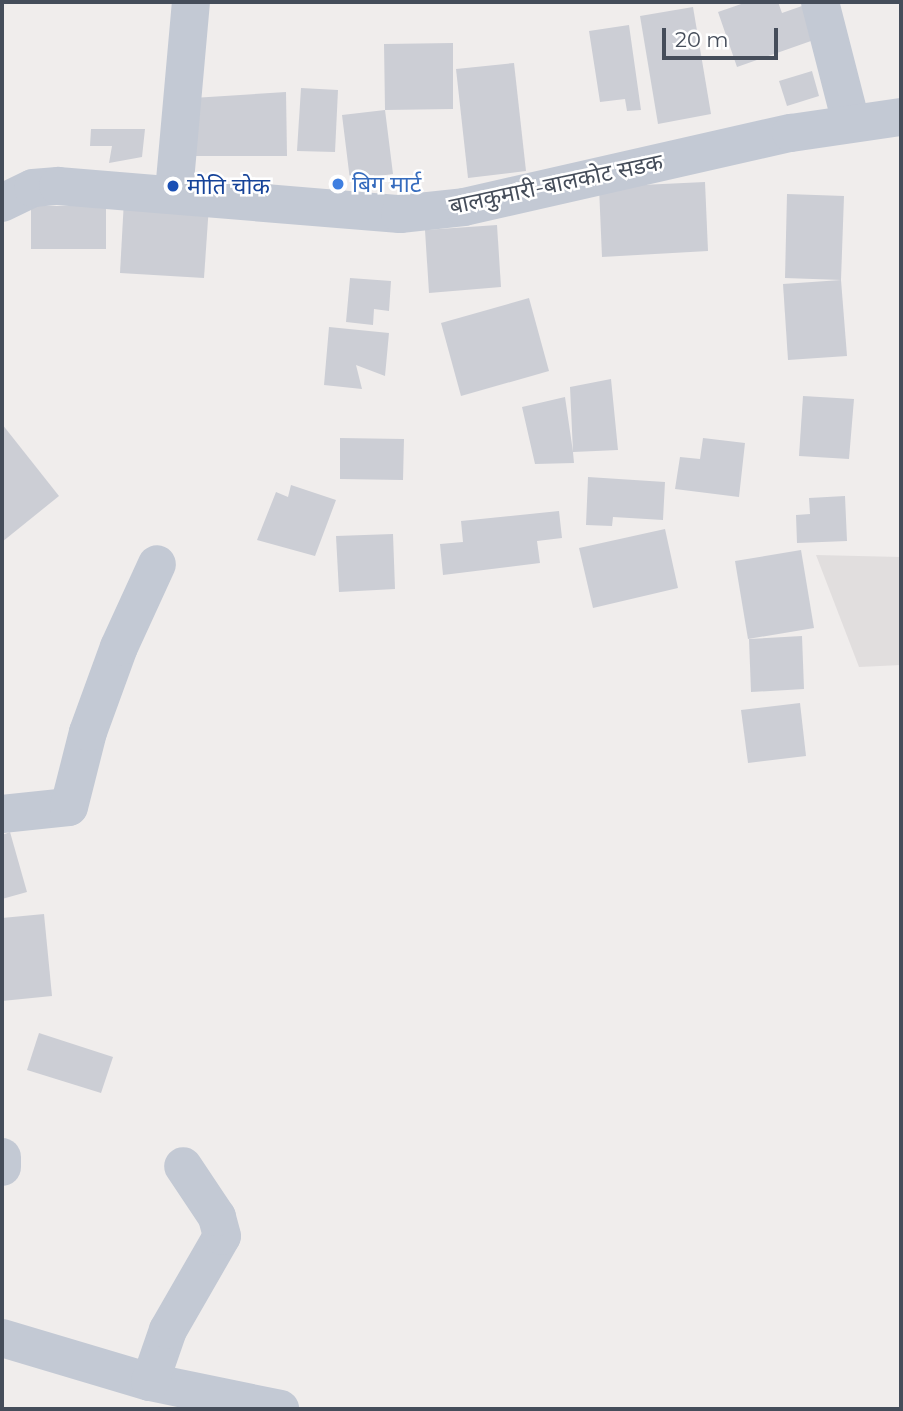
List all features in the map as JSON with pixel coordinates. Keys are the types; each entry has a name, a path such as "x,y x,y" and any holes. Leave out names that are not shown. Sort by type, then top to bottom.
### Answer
{"street":[{"path":"174,192 191,2"},
{"path":"820,2 851,123"},
{"name":"बालकुमारी-बालकोट सडक","path":"4,198 58,186 174,192 400,214 464,207 851,123 901,117"},
{"path":"2,814 69,807 88,732 119,647 157,564"},
{"path":"2,1157 2,1167"},
{"path":"150,1382 168,1330 222,1236 217,1217 183,1166"},
{"path":"2,1338 150,1382 280,1409"}],"shaded area":[{"path":"816,555 901,557 901,665 859,667"}],"building":[{"path":"747,2 778,2 782,13 802,6 828,35 737,67 718,12"},
{"path":"693,7 711,114 658,124 640,16"},
{"path":"629,25 641,110 627,111 625,99 600,102 589,31"},
{"path":"453,43 453,109 385,110 384,44"},
{"path":"514,63 526,171 468,178 456,69"},
{"path":"812,71 819,96 787,106 779,81"},
{"path":"301,88 338,90 335,152 297,151"},
{"path":"286,92 287,156 189,156 193,98"},
{"path":"385,110 393,174 350,180 342,115"},
{"path":"91,129 145,129 142,157 109,163 112,146 90,146"},
{"path":"705,182 708,251 602,257 599,187"},
{"path":"787,194 844,196 841,280 785,278"},
{"path":"124,200 209,205 204,278 120,273"},
{"path":"31,206 106,206 106,249 31,249"},
{"path":"497,225 501,287 429,293 425,230"},
{"path":"350,278 391,281 389,311 374,309 373,325 346,322"},
{"path":"841,280 847,356 788,360 783,284"},
{"path":"529,298 549,371 461,396 441,323"},
{"path":"329,327 389,333 385,376 356,365 362,389 324,385"},
{"path":"611,379 618,450 573,452 570,387"},
{"path":"803,396 854,399 849,459 799,456"},
{"path":"565,397 574,463 535,464 522,407"},
{"path":"2,424 59,496 2,542"},
{"path":"340,438 404,439 403,480 340,479"},
{"path":"703,438 745,443 739,497 675,489 680,457 700,459"},
{"path":"588,477 665,482 663,520 613,517 612,526 586,525"},
{"path":"291,485 336,500 315,556 257,540 276,492 288,497"},
{"path":"845,496 847,541 797,543 796,515 810,514 809,498"},
{"path":"559,511 562,538 537,541 540,563 443,575 440,544 463,542 461,521"},
{"path":"665,529 678,588 593,608 579,548"},
{"path":"393,534 395,589 339,592 336,536"},
{"path":"801,550 814,628 748,639 735,561"},
{"path":"802,636 804,689 751,692 749,639"},
{"path":"800,703 806,756 748,763 741,710"},
{"path":"10,832 27,892 2,899 2,835"},
{"path":"44,914 52,996 2,1001 2,918"},
{"path":"39,1033 113,1057 101,1093 27,1070"}],"place":[{"name":"बिग मार्ट","path":"338,184"},
{"name":"मोति चोक","path":"173,186"}]}
